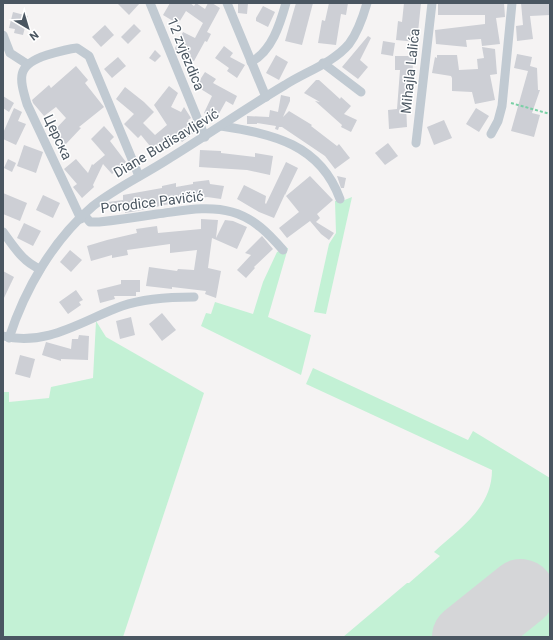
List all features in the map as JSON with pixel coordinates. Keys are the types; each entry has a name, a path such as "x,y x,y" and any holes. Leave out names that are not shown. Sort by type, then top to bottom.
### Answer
{"street":[{"name":"12 zvjezdica","path":"150,3 205,137"},
{"path":"227,3 266,97"},
{"path":"251,62 265,50 273,39 286,3"},
{"name":"Diane Budisavljević","path":"6,337 40,269 52,251 92,207 119,188 205,137 285,85 323,64 341,52 356,34 367,3"},
{"name":"Mihajla Lalića","path":"416,143 432,3"},
{"path":"490,134 498,121 502,101 512,3"},
{"path":"3,35 10,53 27,64 34,59 67,49 77,48 85,52 92,61 139,176"},
{"name":"Церска","path":"27,64 22,76 24,92 28,104 82,217"},
{"path":"323,64 361,92"},
{"path":"221,126 250,130 270,135 298,148 312,158 326,172 340,199"},
{"name":"Porodice Pavičić","path":"82,217 90,222 99,222 187,210 219,210 233,212 255,223 274,239 283,250"},
{"path":"3,232 23,258 29,264 40,269"},
{"path":"6,337 34,338 59,333 122,306 149,300 194,297"}],"path":[{"path":"502,101 550,114"}],"green space":[{"path":"352,197 326,314 314,312 329,244 336,233 335,201 342,201"},
{"path":"288,248 268,317 311,335 301,375 201,326 206,313 211,314 215,302 253,314 263,282 277,252"},
{"path":"96,321 106,337 204,393 123,637 3,637 3,392 9,392 9,402 49,398 51,387 93,378"},
{"path":"313,368 468,440 473,431 550,478 550,637 343,637 440,556 434,552 464,526 481,506 491,483 492,470 306,384"}],"building":[{"path":"117,3 140,3 129,15"},
{"path":"170,3 190,3 194,6 196,3 205,9 208,3 212,3 220,8 207,32 211,34 207,42 205,41 194,61 176,51 175,48 183,32 195,38 203,23 186,11 178,24 163,15"},
{"path":"238,3 248,3 247,14 238,13"},
{"path":"296,3 313,3 302,45 285,41"},
{"path":"329,3 348,3 346,15 341,14 336,45 318,43 322,20 325,21"},
{"path":"404,3 421,3 417,42 396,40 398,21 402,22"},
{"path":"438,3 504,3 505,17 496,18 500,44 482,46 481,39 466,40 467,47 436,44 435,30 485,24 485,15 438,15"},
{"path":"521,3 550,3 550,15 530,16 533,39 517,41 516,26 523,25"},
{"path":"263,6 275,12 268,27 256,21 256,18"},
{"path":"13,12 28,16 23,35 14,33 15,29 9,28"},
{"path":"134,24 141,31 128,44 121,37"},
{"path":"105,25 114,35 101,47 92,37"},
{"path":"368,36 371,38 360,60 368,67 358,79 342,67"},
{"path":"383,41 395,43 393,56 381,54"},
{"path":"224,46 233,53 230,57 245,65 237,78 227,71 229,68 215,58"},
{"path":"482,47 495,49 497,74 490,75 495,100 475,104 472,92 452,91 451,76 432,73 435,57 437,58 437,55 457,55 459,70 478,69 477,59 484,58"},
{"path":"155,50 161,56 155,62 149,58"},
{"path":"517,54 532,57 530,66 537,68 538,90 540,90 532,113 540,115 534,137 511,131 528,71 514,68"},
{"path":"276,55 288,62 279,80 266,73"},
{"path":"395,56 413,56 412,103 406,103 407,127 389,129 388,110 397,109 400,70 395,70"},
{"path":"118,57 126,66 112,78 104,69"},
{"path":"76,66 88,80 85,83 104,107 79,127 81,128 65,145 52,133 66,118 56,107 44,116 32,100 49,85 51,88"},
{"path":"205,72 216,79 213,83 237,96 233,105 226,101 216,119 204,113 212,96 196,86"},
{"path":"316,80 319,80 340,99 341,97 351,106 344,114 357,120 351,132 341,127 342,125 315,101 320,102 304,93"},
{"path":"169,86 178,93 171,107 181,112 184,107 191,118 188,120 196,131 182,142 178,137 170,144 167,140 154,151 141,135 138,138 124,124 134,114 116,99 125,87 144,102 154,112 143,123 155,135 167,125 154,105"},
{"path":"281,95 290,97 290,101 283,117 289,111 312,125 311,126 337,146 339,144 350,158 335,169 325,156 282,127 279,127 278,130 275,129 276,126 257,123 247,124 247,116 269,117 270,110 278,112"},
{"path":"3,96 14,103 9,112 3,108"},
{"path":"14,108 22,112 18,121 26,124 16,145 3,139 3,133"},
{"path":"476,108 489,116 479,132 466,124"},
{"path":"444,120 452,138 434,145 427,127"},
{"path":"104,126 114,137 110,141 126,162 112,174 103,164 93,185 94,187 82,198 73,187 77,184 64,169 76,159 88,173 92,164 93,165 105,155 91,139"},
{"path":"388,143 398,156 385,165 375,153"},
{"path":"24,145 43,152 36,173 17,166"},
{"path":"200,150 221,151 221,153 255,157 255,153 273,156 270,175 247,170 199,167"},
{"path":"8,159 16,163 12,172 4,168"},
{"path":"286,162 298,168 274,218 259,212 237,199 244,185 266,196 266,204"},
{"path":"310,176 333,200 317,214 320,218 316,222 334,233 329,240 321,234 310,221 287,238 279,228 299,212 286,196"},
{"path":"337,176 346,178 344,188 341,188"},
{"path":"209,180 210,184 224,186 221,199 207,197 195,199 195,197 179,199 179,202 137,211 125,213 125,210 110,212 108,202 123,200 123,195 162,188 162,186 176,183 176,187 193,184 193,182"},
{"path":"3,193 27,203 20,221 3,214"},
{"path":"43,195 60,203 53,218 36,210"},
{"path":"201,219 218,220 216,238 225,220 233,221 247,227 237,249 212,238 208,268 221,271 216,298 205,294 206,291 146,286 149,267 177,271 178,269 194,270 197,250 170,253 170,244 127,250 128,255 112,258 112,255 91,261 87,246 137,233 136,229 157,226 158,233 201,229"},
{"path":"24,223 41,231 33,246 17,238"},
{"path":"262,236 273,249 254,267 255,268 246,278 237,270 251,255 245,253"},
{"path":"70,250 82,260 71,272 60,262"},
{"path":"3,271 14,277 3,300"},
{"path":"121,280 140,280 140,292 136,292 136,296 114,296 115,299 100,303 97,290 121,284"},
{"path":"76,290 83,300 79,302 81,305 68,314 59,302"},
{"path":"162,313 176,330 162,341 149,324"},
{"path":"131,317 135,335 120,339 116,321"},
{"path":"79,335 89,336 88,360 61,359 61,361 42,355 46,342 71,349 72,339 78,339"},
{"path":"20,355 35,359 30,378 15,374"}],"runway":[{"path":"466,637 521,593"}]}
